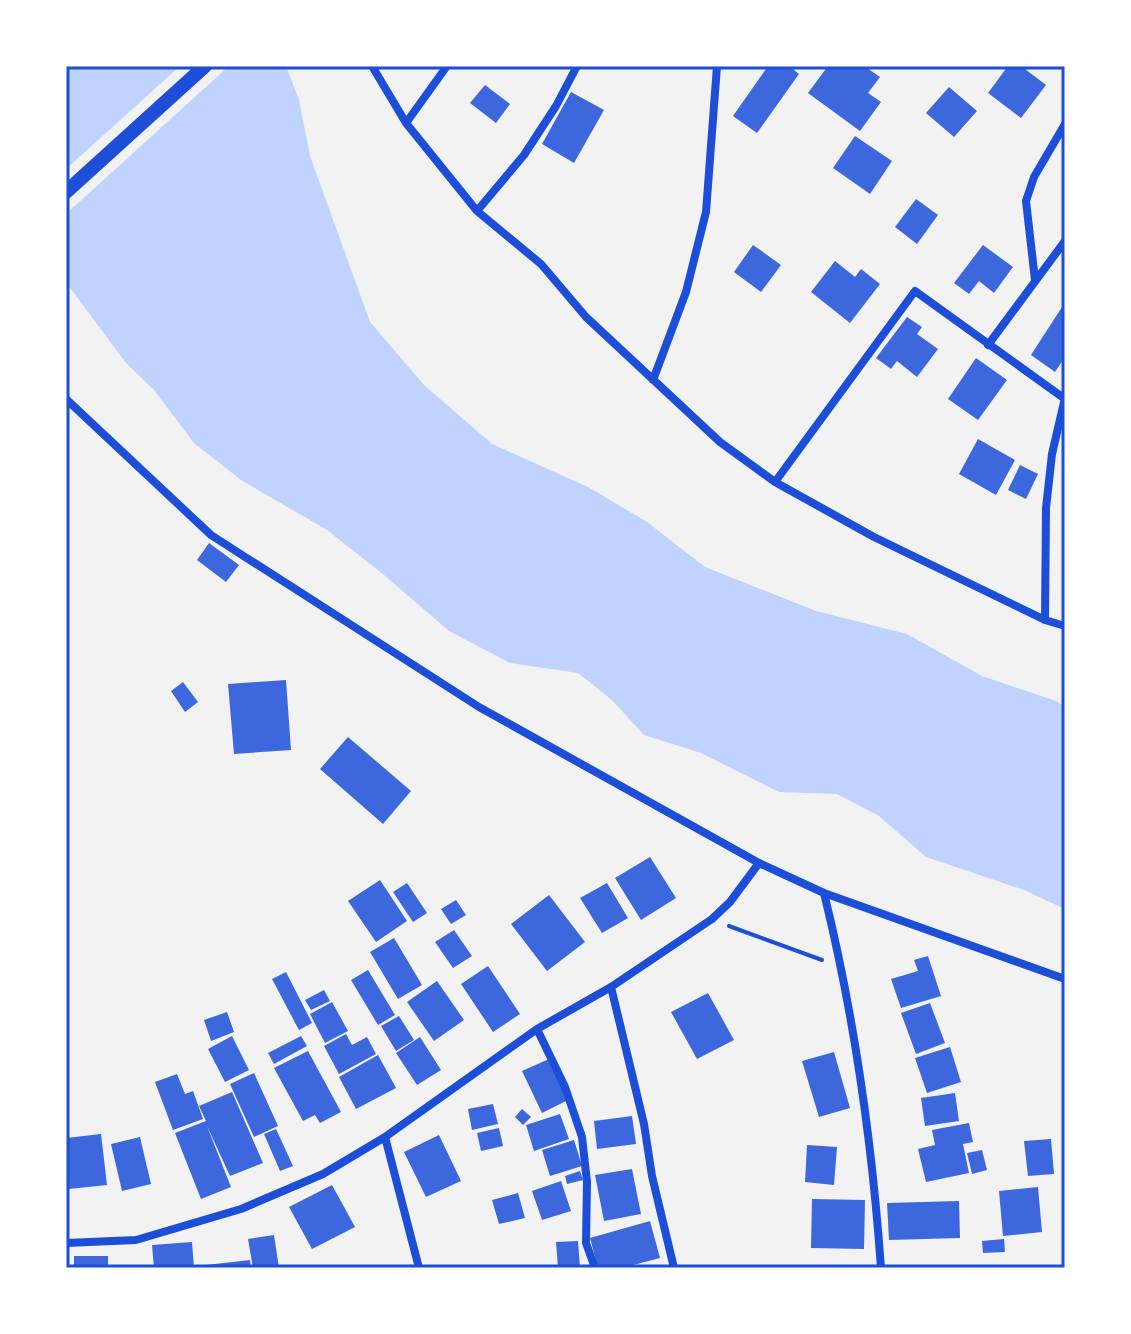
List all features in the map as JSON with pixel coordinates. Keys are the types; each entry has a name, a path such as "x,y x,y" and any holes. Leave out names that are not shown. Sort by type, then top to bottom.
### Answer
{"street":[{"path":"66,192 205,66"},
{"path":"372,66 406,123 477,211 541,264 586,317 720,442 775,482 874,537 1045,620 1065,626"},
{"path":"406,123 447,66"},
{"path":"477,211 524,155 556,106 577,66"},
{"path":"653,380 686,292 706,212 717,66"},
{"path":"1035,280 1026,201 1034,177 1065,124"},
{"path":"988,345 1065,241"},
{"path":"775,482 915,291 1065,399 1052,454 1046,508 1045,620"},
{"path":"66,399 211,535 479,707 759,863 824,893 1065,979"},
{"path":"66,1243 136,1240 241,1209 323,1174 385,1137 537,1029 611,987 712,919 730,902 759,863"},
{"path":"824,893 842,967 875,1183 881,1268"},
{"path":"611,987 674,1268"},
{"path":"537,1029 565,1087 582,1137 587,1182 586,1243 595,1268"},
{"path":"385,1137 419,1268"}],"path":[{"path":"712,919 842,967"}],"water":[{"path":"66,66 286,66 299,100 310,156 370,322 424,385 492,444 588,487 647,522 705,567 816,611 907,634 982,676 1056,701 1065,707 1065,909 1024,890 926,857 879,816 837,794 779,792 701,753 644,735 612,700 578,673 510,663 449,631 327,530 241,480 194,443 154,390 126,363 68,285"}],"pier":[{"path":"180,66 229,66 66,214 66,169"}],"building":[{"path":"768,66 789,66 799,74 757,133 733,116"},
{"path":"828,66 864,66 880,77 868,93 881,102 860,131 808,93"},
{"path":"1008,66 1021,66 1046,85 1021,118 988,93"},
{"path":"485,85 510,104 496,123 470,103"},
{"path":"949,87 977,111 954,137 926,113"},
{"path":"571,92 604,110 574,163 542,144"},
{"path":"855,136 892,161 870,194 833,168"},
{"path":"916,199 938,215 917,244 895,227"},
{"path":"753,245 781,265 761,292 734,272"},
{"path":"983,245 1013,267 994,293 979,281 969,294 954,283"},
{"path":"835,261 855,277 861,269 880,284 850,323 811,292"},
{"path":"1062,307 1065,309 1065,357 1055,372 1031,355"},
{"path":"907,317 922,327 917,334 938,349 917,377 897,361 891,369 876,358"},
{"path":"976,358 1007,380 978,420 948,399"},
{"path":"978,439 1015,460 996,495 959,474"},
{"path":"1020,465 1038,474 1026,499 1008,490"},
{"path":"209,543 239,565 226,582 197,560"},
{"path":"286,680 291,750 234,754 228,684"},
{"path":"183,682 198,702 185,712 171,691"},
{"path":"348,737 411,791 383,824 320,769"},
{"path":"650,857 676,898 641,920 615,878"},
{"path":"380,880 407,921 376,942 348,901"},
{"path":"407,883 427,913 413,922 393,892"},
{"path":"607,883 628,918 602,933 580,898"},
{"path":"549,895 585,942 547,971 511,924"},
{"path":"456,900 466,915 451,924 441,909"},
{"path":"454,930 472,956 453,968 435,942"},
{"path":"394,938 422,985 398,999 370,952"},
{"path":"928,956 941,996 901,1008 891,979 918,971 914,960"},
{"path":"488,966 520,1014 493,1032 461,984"},
{"path":"368,970 395,1015 378,1025 351,980"},
{"path":"286,972 312,1023 299,1030 272,979"},
{"path":"437,981 464,1020 434,1041 407,1002"},
{"path":"324,990 330,1001 311,1010 305,1000"},
{"path":"708,993 734,1040 697,1059 671,1012"},
{"path":"332,1002 348,1031 325,1043 310,1014"},
{"path":"930,1003 945,1043 916,1054 901,1013"},
{"path":"227,1012 234,1032 211,1041 204,1020"},
{"path":"399,1016 414,1040 396,1051 381,1026"},
{"path":"346,1034 352,1045 367,1037 376,1054 339,1074 324,1046"},
{"path":"232,1036 249,1070 225,1082 208,1049"},
{"path":"301,1036 307,1046 274,1064 268,1053"},
{"path":"420,1037 441,1070 417,1085 396,1053"},
{"path":"950,1047 961,1082 927,1093 915,1058"},
{"path":"308,1051 341,1112 320,1123 315,1115 303,1121 274,1068"},
{"path":"834,1052 850,1108 819,1117 802,1061"},
{"path":"378,1055 396,1088 356,1109 339,1077"},
{"path":"549,1059 568,1100 542,1113 522,1071"},
{"path":"254,1073 278,1126 254,1137 230,1084"},
{"path":"177,1074 185,1094 193,1091 203,1119 173,1130 155,1082"},
{"path":"232,1092 263,1163 230,1176 207,1126 231,1187 201,1199 175,1133 206,1121 199,1106"},
{"path":"955,1093 959,1121 925,1126 921,1098"},
{"path":"493,1104 498,1124 472,1130 468,1109"},
{"path":"522,1109 531,1117 523,1125 515,1117"},
{"path":"560,1114 569,1139 534,1151 526,1125"},
{"path":"632,1116 636,1144 597,1149 594,1121"},
{"path":"969,1123 973,1142 963,1144 969,1173 926,1182 918,1149 935,1145 932,1130"},
{"path":"499,1128 503,1146 481,1151 477,1133"},
{"path":"276,1129 293,1166 280,1171 264,1134"},
{"path":"101,1134 107,1185 69,1189 66,1138"},
{"path":"439,1135 461,1181 426,1197 404,1152"},
{"path":"140,1137 151,1184 122,1191 111,1144"},
{"path":"1051,1139 1054,1174 1028,1176 1024,1141"},
{"path":"574,1140 582,1166 550,1176 542,1150"},
{"path":"807,1145 837,1147 834,1185 805,1182"},
{"path":"982,1150 987,1170 972,1174 967,1153"},
{"path":"632,1169 641,1214 604,1221 595,1175"},
{"path":"580,1171 583,1180 567,1184 565,1176"},
{"path":"561,1181 571,1211 542,1220 532,1191"},
{"path":"332,1185 355,1227 312,1249 289,1207"},
{"path":"1038,1187 1042,1232 1003,1236 999,1191"},
{"path":"518,1193 525,1218 499,1224 492,1200"},
{"path":"812,1199 865,1200 864,1249 811,1248"},
{"path":"959,1201 960,1238 889,1240 887,1203"},
{"path":"650,1221 660,1258 622,1268 598,1268 590,1238"},
{"path":"274,1235 279,1268 253,1268 248,1239"},
{"path":"1004,1239 1005,1252 983,1253 982,1241"},
{"path":"578,1241 580,1268 558,1268 556,1242"},
{"path":"192,1242 194,1268 154,1268 152,1245"},
{"path":"74,1256 108,1256 108,1268 74,1268"},
{"path":"250,1260 251,1268 197,1268 197,1266"}]}
